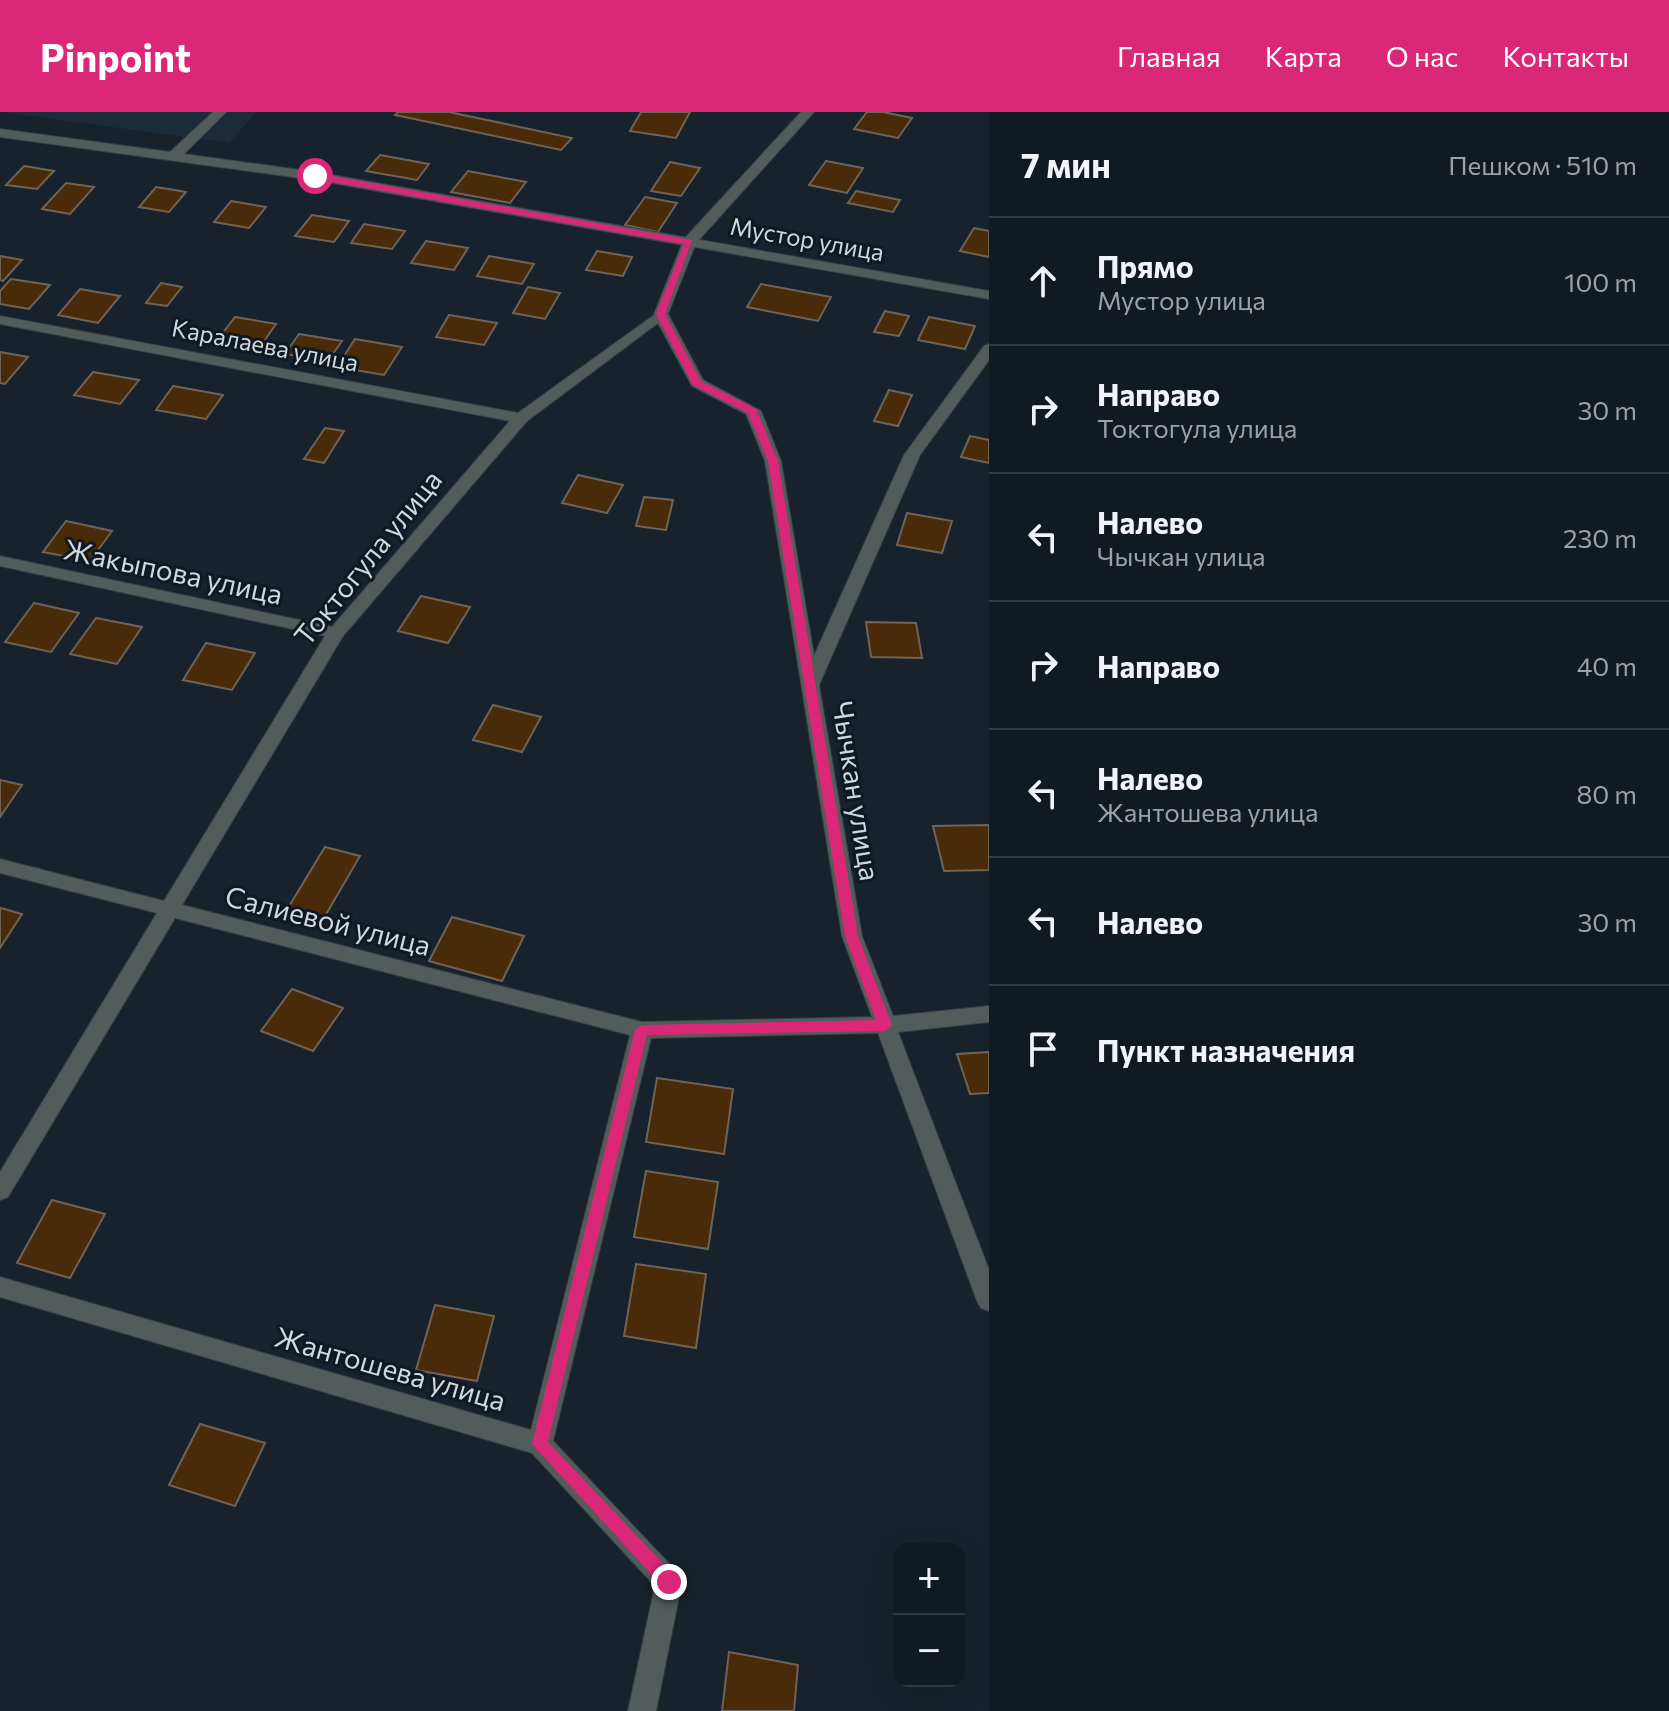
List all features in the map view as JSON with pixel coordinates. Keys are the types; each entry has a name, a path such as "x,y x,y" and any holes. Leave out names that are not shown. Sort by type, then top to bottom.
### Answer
{"street":[{"path":"174,156 220,112"},
{"path":"661,314 689,242 808,112"},
{"name":"Мустор улица","path":"0,133 315,176 989,295"},
{"name":"Токтогула улица","path":"0,1191 336,633 521,418 661,314"},
{"name":"Чычкан улица","path":"661,314 697,383 753,411 773,461 852,936 989,1301"},
{"name":"Каралаева улица","path":"0,320 521,418"},
{"path":"810,686 912,455 989,349"},
{"name":"Жакыпова улица","path":"0,561 336,633"},
{"name":"Салиевой улица","path":"0,866 642,1030 885,1025 989,1014"},
{"path":"642,1030 540,1444 669,1582 642,1711"},
{"name":"Жантошева улица","path":"0,1287 540,1444"}],"shaded area":[{"path":"2,112 257,112 229,143"}],"building":[{"path":"398,112 449,112 572,138 561,150 395,115"},
{"path":"641,112 690,112 676,138 630,131"},
{"path":"867,112 912,118 898,138 854,129"},
{"path":"380,155 429,164 417,180 366,171"},
{"path":"826,161 863,168 847,193 809,185"},
{"path":"670,162 700,168 681,196 651,191"},
{"path":"24,166 54,171 37,189 6,185"},
{"path":"468,171 526,182 510,203 451,192"},
{"path":"66,183 94,187 70,214 42,209"},
{"path":"156,187 186,192 169,212 139,207"},
{"path":"856,191 900,200 893,212 848,203"},
{"path":"645,197 677,203 658,232 625,225"},
{"path":"231,201 266,207 249,228 214,222"},
{"path":"312,215 349,221 334,242 295,236"},
{"path":"364,224 405,231 392,249 351,243"},
{"path":"974,228 989,231 989,257 960,251"},
{"path":"426,241 468,248 454,270 411,263"},
{"path":"597,251 632,257 623,276 586,270"},
{"path":"0,256 22,260 3,281 0,280"},
{"path":"489,256 534,264 522,284 477,276"},
{"path":"11,279 50,285 29,309 0,304 0,291"},
{"path":"161,283 182,287 167,306 146,303"},
{"path":"761,284 831,297 818,321 747,307"},
{"path":"528,287 560,293 545,319 513,313"},
{"path":"80,289 120,296 98,323 58,315"},
{"path":"885,311 909,316 899,336 874,332"},
{"path":"449,315 497,323 484,345 436,337"},
{"path":"235,317 276,324 260,347 218,339"},
{"path":"929,317 975,326 965,349 918,340"},
{"path":"299,334 342,341 328,361 285,354"},
{"path":"355,339 402,347 384,375 337,367"},
{"path":"0,352 28,357 5,384 0,383"},
{"path":"93,372 139,380 120,404 74,395"},
{"path":"173,386 223,395 206,419 156,410"},
{"path":"889,390 912,395 898,426 874,421"},
{"path":"325,428 344,431 324,463 304,459"},
{"path":"970,436 989,440 989,463 961,457"},
{"path":"578,475 623,485 607,513 562,503"},
{"path":"644,497 673,500 666,530 636,526"},
{"path":"907,513 952,521 942,553 897,545"},
{"path":"66,521 112,531 90,561 43,552"},
{"path":"421,596 470,607 448,643 398,631"},
{"path":"34,603 79,613 51,652 5,642"},
{"path":"96,618 142,627 117,664 70,654"},
{"path":"866,622 916,623 922,658 871,657"},
{"path":"206,643 255,653 232,690 183,680"},
{"path":"493,705 541,717 522,752 473,740"},
{"path":"0,780 22,785 0,817"},
{"path":"989,825 989,870 944,871 933,826"},
{"path":"325,847 360,856 321,923 285,913"},
{"path":"0,909 22,914 0,948"},
{"path":"452,917 524,936 502,981 429,961"},
{"path":"292,989 343,1008 313,1051 261,1031"},
{"path":"989,1052 989,1093 970,1094 957,1054"},
{"path":"657,1078 733,1089 724,1154 646,1142"},
{"path":"646,1171 718,1182 708,1249 634,1237"},
{"path":"52,1200 105,1214 70,1278 17,1263"},
{"path":"636,1264 706,1274 696,1348 624,1336"},
{"path":"435,1305 494,1316 477,1381 416,1370"},
{"path":"200,1424 265,1443 235,1506 169,1485"},
{"path":"729,1652 798,1665 794,1711 722,1711"}],"route":[{"path":"315,176 689,242 661,314 697,383 753,411 773,461 852,936 885,1025 642,1030 540,1444 669,1582"}]}
